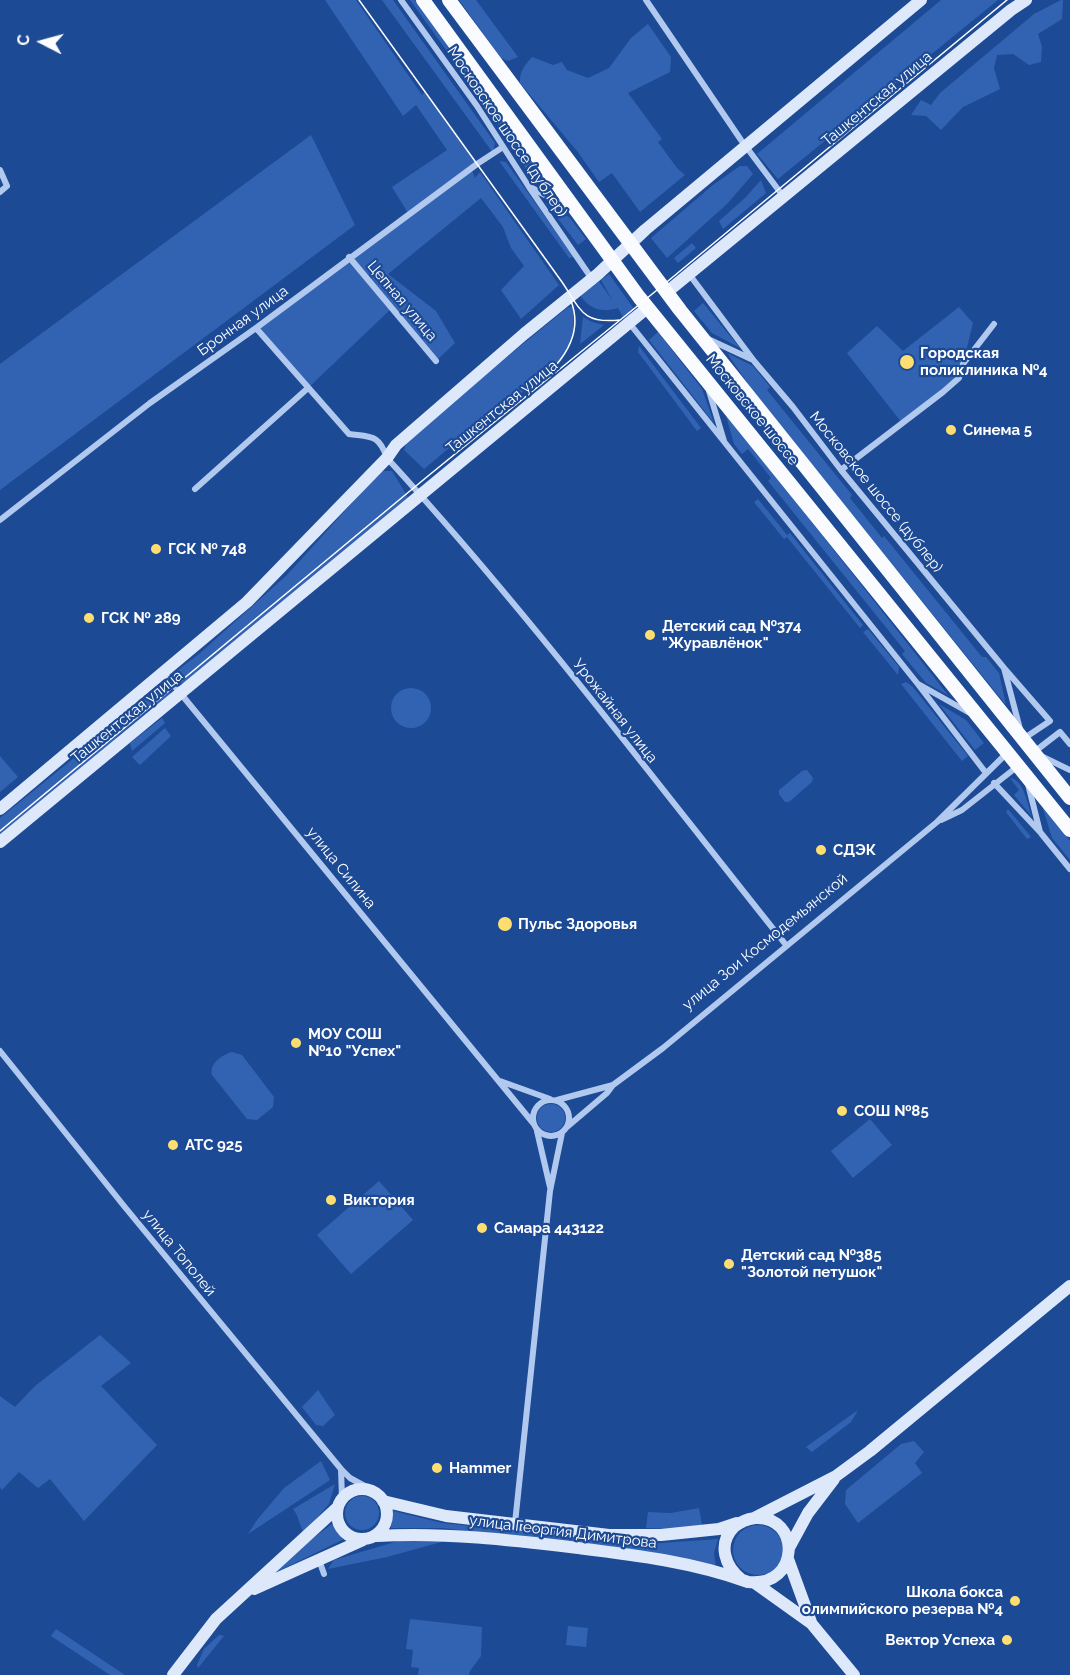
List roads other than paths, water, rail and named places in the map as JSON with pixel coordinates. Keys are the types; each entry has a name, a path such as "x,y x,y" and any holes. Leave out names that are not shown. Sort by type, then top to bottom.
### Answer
{"main road":[{"name":"Московское шоссе","path":"423,0 648,308 1070,830"},
{"name":"Московское шоссе","path":"449,0 667,292 1070,798"},
{"name":"Ташкентская улица","path":"0,809 247,602 387,458 396,445 524,334 921,0"},
{"name":"Ташкентская улица","path":"0,842 783,196 1026,0"},
{"name":"улица Зои Космодемьянской","path":"1008,752 1023,740"},
{"name":"улица Зои Космодемьянской","path":"1022,770 1033,753"},
{"name":"улица Георгия Димитрова","path":"383,1501 446,1516 609,1535 661,1536 719,1529 747,1520 836,1476 870,1451 1070,1286"},
{"name":"улица Георгия Димитрова","path":"789,1553 808,1513 836,1476"},
{"path":"173,1675 216,1618 339,1503 345,1493 356,1489 372,1490 383,1501 387,1508 387,1517 377,1536 363,1540 242,1594"},
{"path":"339,1503 337,1518 341,1527 346,1534 363,1540"},
{"path":"789,1553 783,1569 776,1576 768,1581 755,1583 742,1580 731,1569 725,1554 728,1536 747,1520 765,1519 774,1522 786,1535 789,1553 811,1623"},
{"name":"улица Георгия Димитрова","path":"377,1536 441,1534 536,1543 661,1559 742,1580"},
{"path":"755,1583 811,1623 854,1675"}],"street":[{"name":"Московское шоссе (дублер)","path":"401,0 477,106 592,279"},
{"path":"646,0 783,196"},
{"name":"Бронная улица","path":"0,520 150,403 503,147"},
{"path":"0,170 7,186 0,192"},
{"path":"529,187 578,213"},
{"name":"Цепная улица","path":"349,257 436,361"},
{"name":"Московское шоссе (дублер)","path":"688,274 841,470 1050,721"},
{"path":"630,324 917,683 986,773"},
{"path":"841,470 943,393 959,378 963,364 994,324"},
{"path":"256,328 349,434 372,437 382,444 387,458"},
{"path":"701,335 754,361"},
{"path":"705,379 725,444"},
{"path":"195,489 308,388"},
{"name":"Урожайная улица","path":"387,458 463,541 476,561 535,630 786,945"},
{"path":"1004,668 1023,740"},
{"name":"улица Силина","path":"163,672 533,1123"},
{"path":"917,683 980,718"},
{"name":"улица Зои Космодемьянской","path":"1023,740 1050,721"},
{"name":"улица Зои Космодемьянской","path":"1033,753 1060,732 1070,744"},
{"name":"улица Зои Космодемьянской","path":"565,1130 613,1085 663,1048 937,822 1008,752"},
{"path":"1033,753 1070,770"},
{"path":"1022,770 1040,832"},
{"name":"улица Зои Космодемьянской","path":"937,822 962,810 994,783 1022,770"},
{"path":"994,783 1040,832 1070,869"},
{"name":"улица Тополей","path":"0,1051 124,1206 341,1469 350,1478 372,1490"},
{"name":"улица Силина","path":"500,1081 554,1100"},
{"name":"улица Зои Космодемьянской","path":"554,1100 613,1085"},
{"path":"515,1523 550,1191 570,1118 568,1110 554,1100 537,1106 533,1114 533,1123 537,1131 550,1191"},
{"path":"537,1131 544,1136 554,1137 565,1130"},
{"path":"339,1503 341,1469"},
{"path":"319,1560 324,1574"}],"tram line":[{"path":"359,0 579,307 584,313 598,320 620,320"},
{"path":"0,831 1007,0"},
{"path":"557,364 567,350 573,334 575,318 571,301"}],"place":[{"name":"Городская поликлиника №4","path":"907,362"},
{"name":"Синема 5","path":"951,430"},
{"name":"ГСК № 748","path":"156,549"},
{"name":"ГСК № 289","path":"89,618"},
{"name":"Детский сад №374 \"Журавлёнок\"","path":"650,635"},
{"name":"СДЭК","path":"821,850"},
{"name":"Пульс Здоровья","path":"505,924"},
{"name":"МОУ СОШ №10 \"Успех\"","path":"296,1043"},
{"name":"СОШ №85","path":"842,1111"},
{"name":"АТС 925","path":"173,1145"},
{"name":"Виктория","path":"331,1200"},
{"name":"Самара 443122","path":"482,1228"},
{"name":"Детский сад №385 \"Золотой петушок\"","path":"729,1264"},
{"name":"Hammer","path":"437,1468"},
{"name":"Школа бокса олимпийского резерва №4","path":"1015,1601"},
{"name":"Вектор Успеха","path":"1007,1640"}]}
